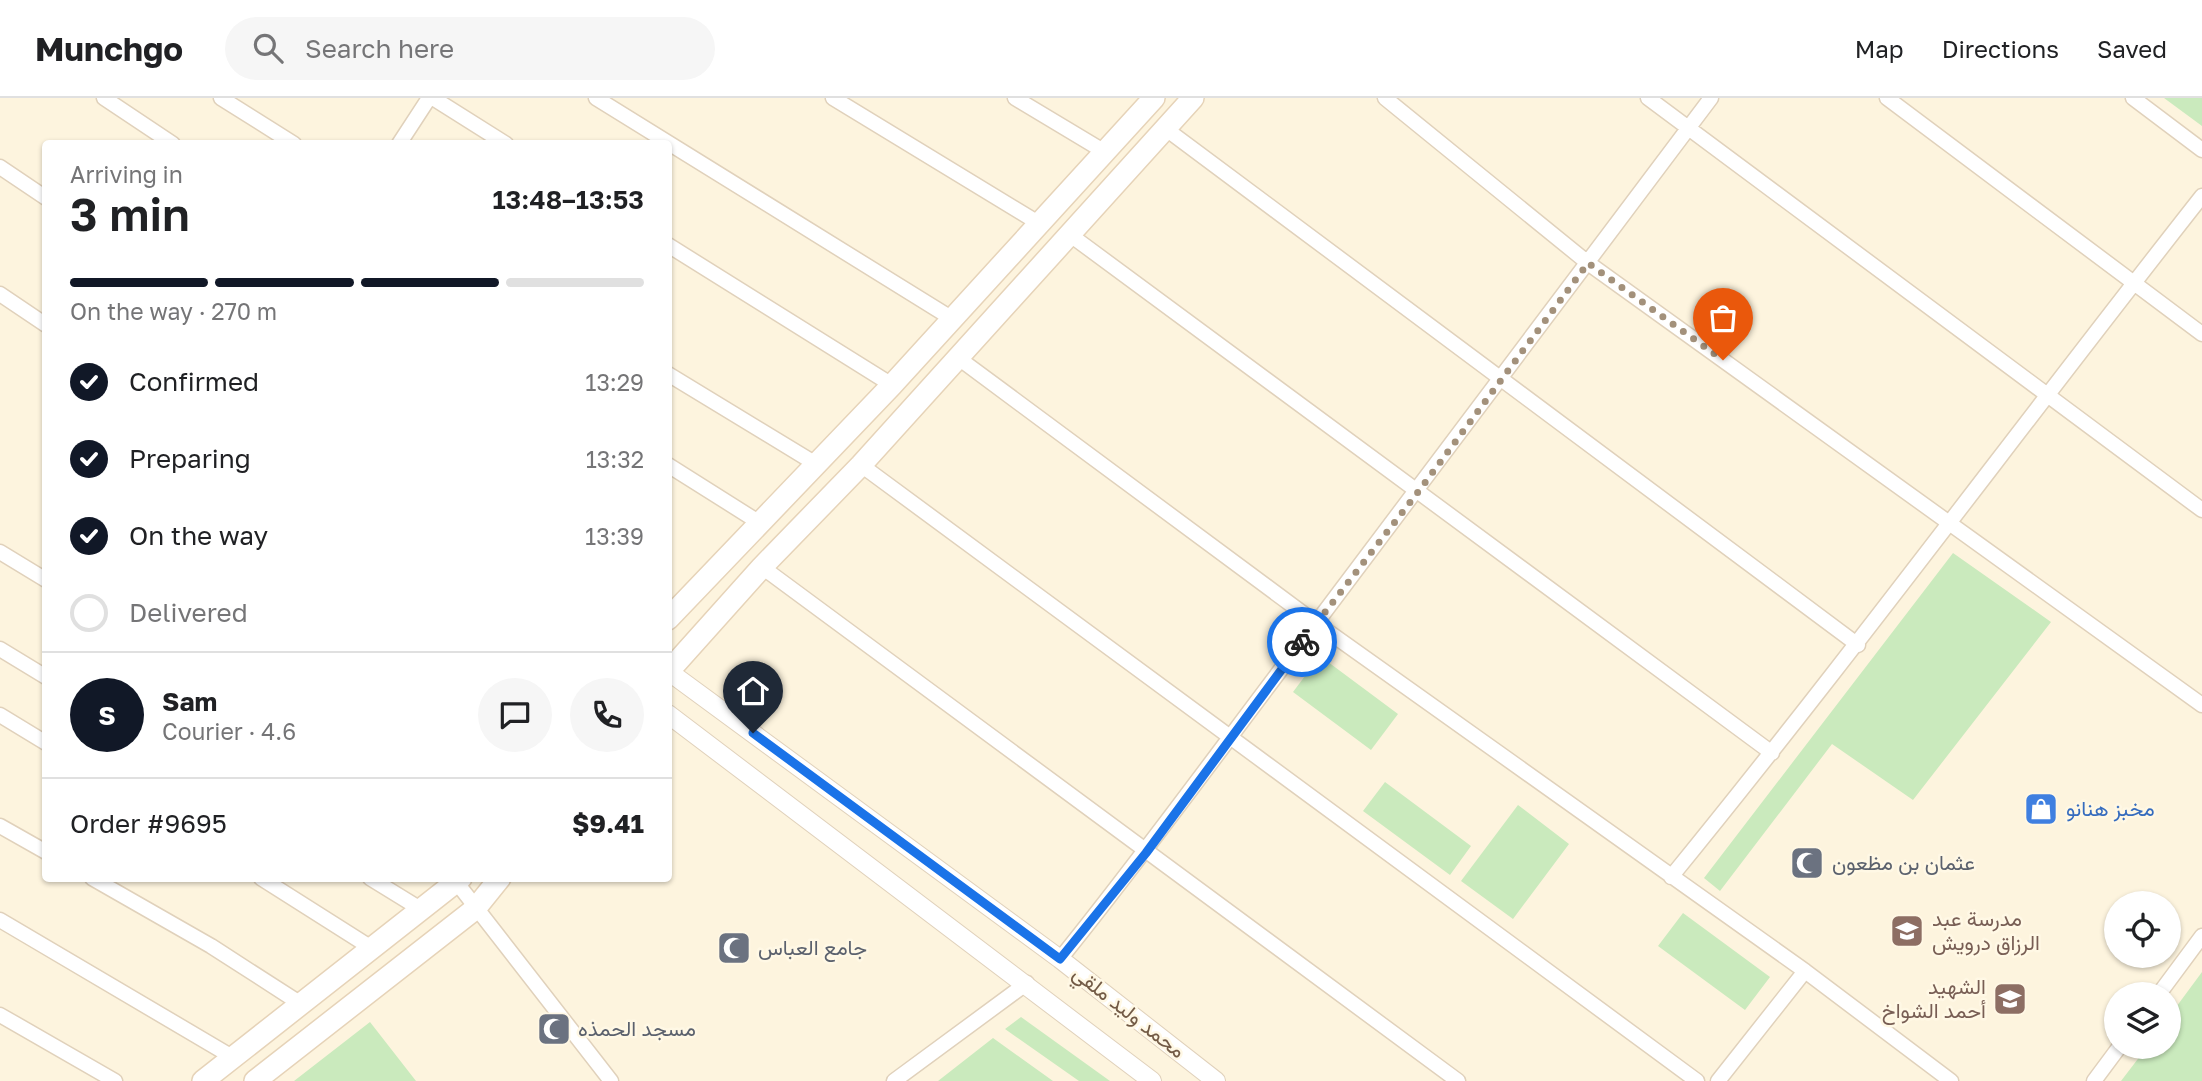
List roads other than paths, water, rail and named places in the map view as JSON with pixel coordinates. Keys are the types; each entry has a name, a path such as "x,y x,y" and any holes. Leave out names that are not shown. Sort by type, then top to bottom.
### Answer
{"main road":[{"path":"672,614 892,385 1154,98"},
{"path":"672,668 762,567 861,465 1193,98"},
{"path":"203,1081 458,882"},
{"path":"255,1081 475,909 497,882"}],"street":[{"path":"104,98 167,140"},
{"path":"221,98 288,140"},
{"path":"402,140 431,98 499,140"},
{"path":"596,98 664,140"},
{"path":"833,98 1040,223"},
{"path":"1015,98 1105,152"},
{"path":"1385,98 1588,263 2202,705"},
{"path":"1648,98 2202,510"},
{"path":"1060,959 1146,853 1711,98"},
{"path":"1887,98 2202,334"},
{"path":"2133,98 2202,150"},
{"path":"1166,129 1858,645"},
{"path":"672,145 951,318"},
{"path":"0,167 42,195"},
{"path":"1671,877 1858,645 1948,522 2202,196"},
{"path":"1069,234 1772,753"},
{"path":"672,248 892,385"},
{"path":"0,294 42,322"},
{"path":"957,358 1316,623 1805,971 1951,1081"},
{"path":"672,376 816,464"},
{"path":"861,465 1697,1081"},
{"path":"672,468 760,523"},
{"path":"0,552 42,578"},
{"path":"762,567 1458,1081"},
{"path":"0,649 42,675"},
{"name":"محمد وليد ملقي","path":"672,673 1060,959 1216,1081"},
{"path":"0,715 42,741"},
{"name":"محمد وليد ملقي","path":"672,717 1027,983 1152,1081"},
{"path":"0,826 42,850"},
{"path":"99,882 211,946 301,1004"},
{"path":"267,882 373,949"},
{"path":"376,882 422,910"},
{"path":"460,882 475,909 611,1081"},
{"path":"0,920 234,1058"},
{"path":"2168,982 2202,936"},
{"path":"1718,1081 1805,971"},
{"path":"894,1081 1027,983"},
{"path":"0,1015 115,1081"},
{"path":"2094,1081 2110,1059"}],"place":[{"name":"مخبز هنانو","path":"2041,809"},
{"name":"عثمان بن مظعون","path":"1807,863"},
{"name":"مدرسة عبد الرزاق درويش","path":"1907,931"},
{"name":"جامع العباس","path":"734,948"},
{"name":"الشهيد أحمد الشواخ","path":"2010,999"},
{"name":"مسجد الحمذه","path":"554,1029"}]}
